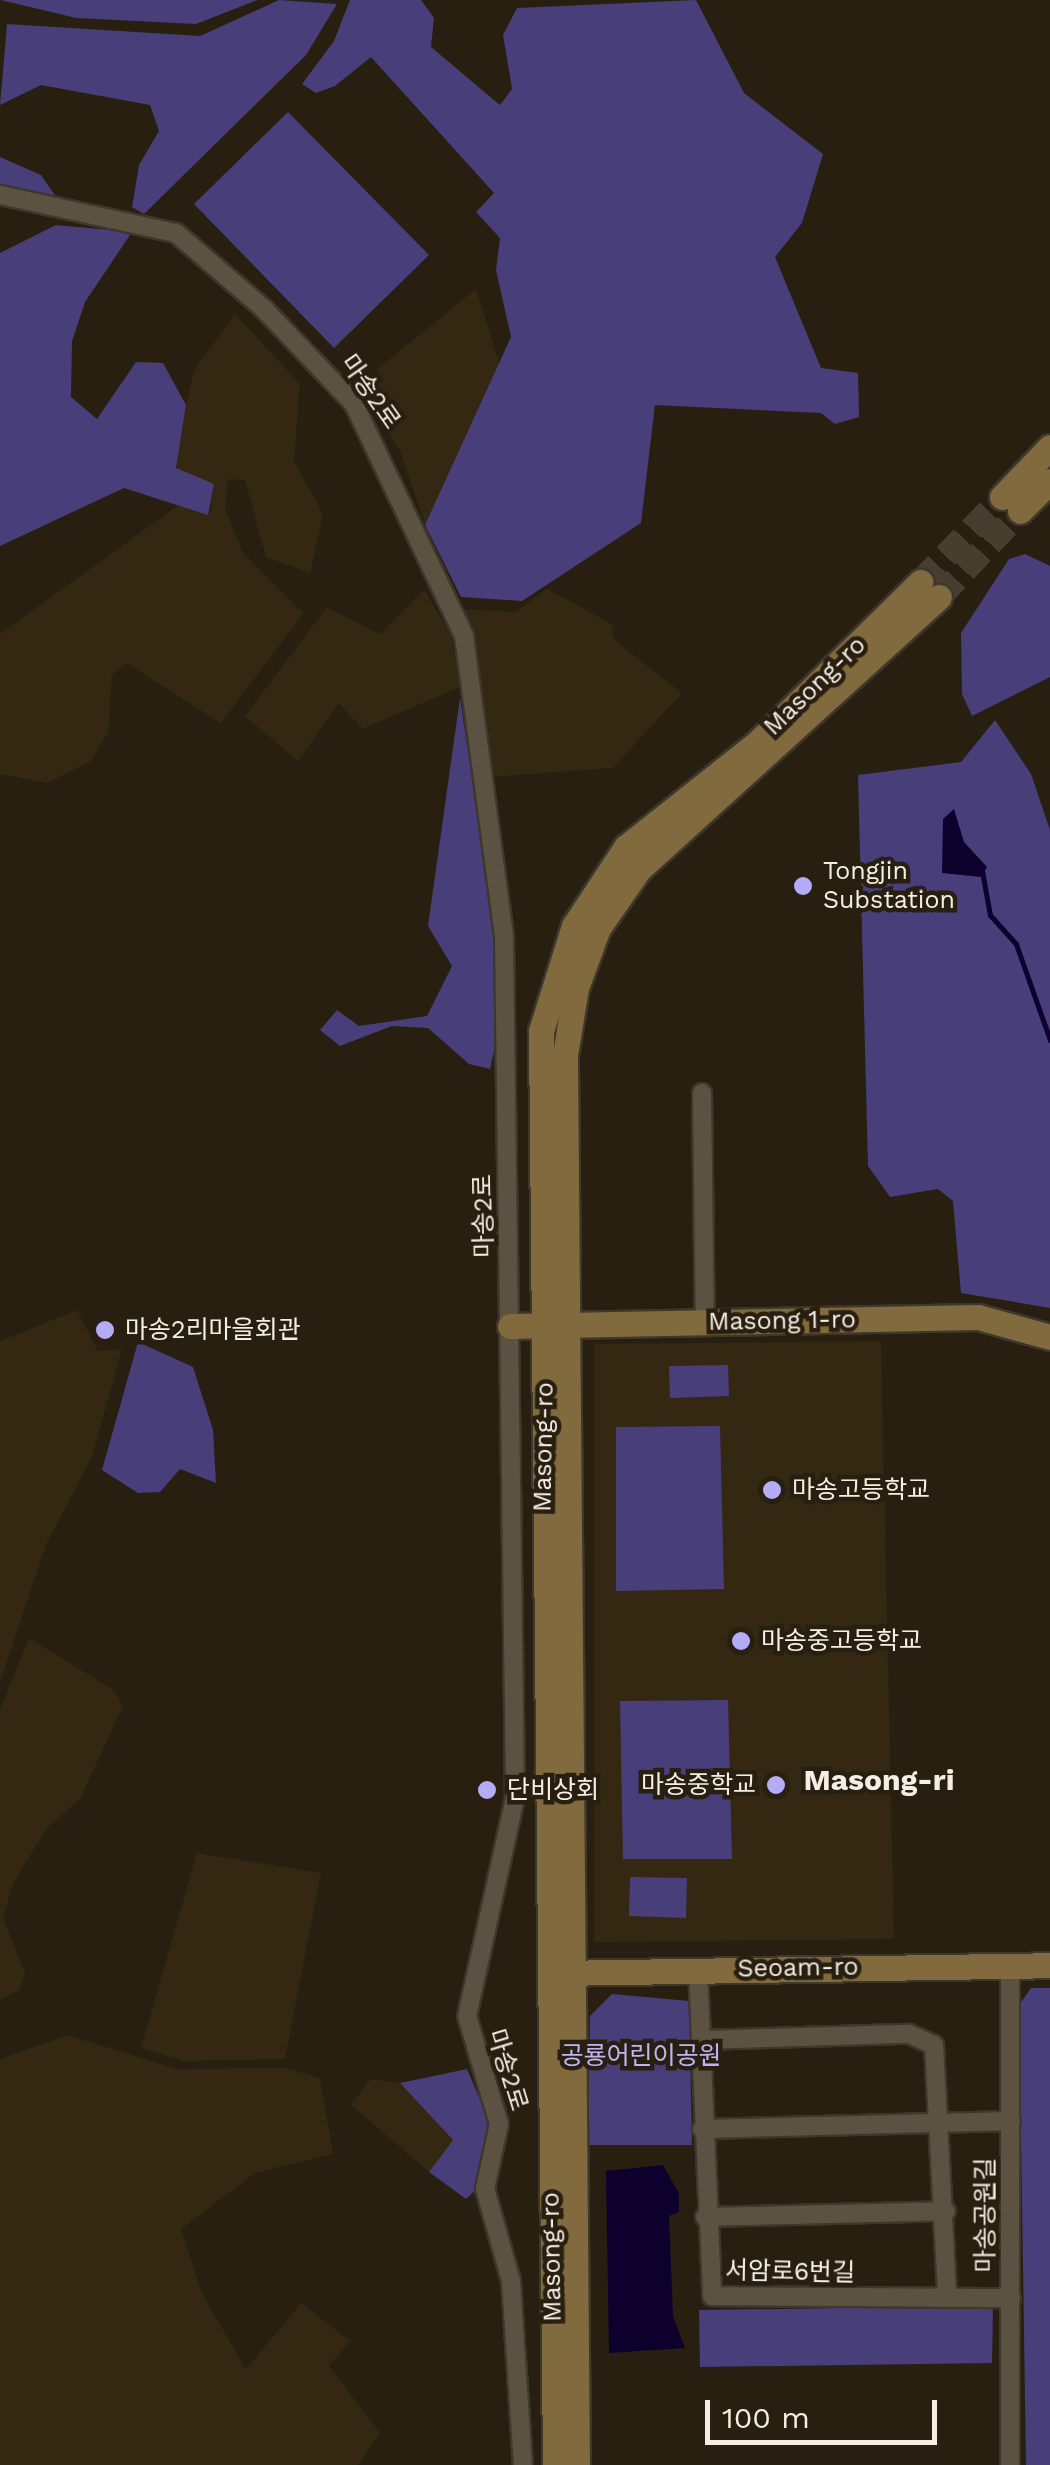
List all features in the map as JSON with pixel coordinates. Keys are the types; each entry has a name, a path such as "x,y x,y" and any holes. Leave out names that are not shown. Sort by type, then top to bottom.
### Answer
{"street":[{"name":"마송2로","path":"0,195 162,228 215,265 354,404 445,589 470,666 504,937 514,1798 467,2016 499,2124 485,2188 511,2281 523,2465"},
{"path":"1050,447 1011,504 1050,480"},
{"name":"Masong-ro","path":"567,2462 558,1972 556,1326 565,1055 598,928 638,869 816,718 929,589"},
{"path":"702,1093 706,1323"},
{"name":"Masong 1-ro","path":"510,1326 978,1317 1050,1337"},
{"name":"Seoam-ro","path":"558,1972 1050,1965"},
{"name":"마송공원길","path":"1010,1966 1010,2465"},
{"name":"서암로6번길","path":"698,1970 706,2280 720,2300 1011,2298"},
{"path":"701,2040 923,2037 940,2062 948,2297"},
{"path":"702,2129 1011,2121"},
{"path":"705,2216 946,2211"}],"shaded area":[{"path":"476,289 501,369 425,525 401,453 359,384"},
{"path":"235,314 300,384 294,461 323,514 310,573 266,557 245,480 228,479 225,509 243,553 304,613 221,723 126,663 112,675 108,733 91,761 47,783 0,774 0,634 180,504 211,512 213,484 183,478 175,462 194,370"},
{"path":"547,589 612,624 614,640 682,693 613,768 489,777 463,609 516,612"},
{"path":"424,590 451,635 460,687 362,729 339,703 298,761 245,716 327,607 379,634"},
{"path":"954,809 964,842 987,867 981,877 942,873 943,819"},
{"path":"77,1310 98,1351 122,1349 92,1456 46,1545 0,1682 0,1341"},
{"name":"마송중고등학교","path":"881,1341 894,1939 594,1942 594,1344"},
{"path":"29,1638 115,1691 123,1706 80,1799 47,1828 13,1883 3,1918 25,1973 19,1990 0,2000 0,1710"},
{"path":"197,1853 321,1873 285,2059 183,2061 141,2048"},
{"path":"68,2035 177,2069 285,2068 320,2078 333,2154 255,2173 181,2229 202,2294 246,2369 301,2303 350,2341 329,2366 380,2433 358,2465 0,2465 0,2059"},
{"path":"370,2079 400,2083 453,2140 429,2172 351,2105"},
{"path":"663,2165 679,2194 679,2212 669,2216 673,2316 685,2348 609,2353 606,2171"}],"green space":[{"path":"1,0 257,0 196,24 76,18"},
{"path":"279,0 337,4 306,55 144,214 132,207 139,165 159,131 150,105 41,85 0,105 7,24 200,36"},
{"path":"350,0 421,0 434,18 431,47 500,105 512,89 503,35 517,8 696,0 744,93 823,154 802,223 775,257 821,368 858,373 859,417 835,424 821,413 655,405 641,523 522,601 461,597 425,525 511,337 496,270 500,238 476,212 494,193 371,57 335,86 316,93 302,84 334,41"},
{"path":"288,112 429,255 334,348 194,204"},
{"path":"0,157 41,175 61,204 0,188"},
{"path":"56,225 132,232 85,302 72,341 71,397 97,419 136,362 163,363 186,405 176,468 214,484 208,515 124,488 0,546 0,253"},
{"path":"1025,554 1050,566 1050,677 972,716 962,694 961,633 1009,559"},
{"path":"460,698 494,926 499,1028 490,1069 469,1064 428,1028 392,1026 340,1046 320,1030 337,1010 359,1026 427,1016 452,966 428,926"},
{"path":"995,720 1031,774 1050,830 1050,1308 961,1293 953,1201 938,1189 890,1197 868,1166 858,775 961,762"},
{"path":"138,1342 193,1367 213,1430 216,1483 180,1469 160,1492 138,1493 102,1470"},
{"path":"728,1365 729,1396 670,1398 669,1366"},
{"path":"720,1426 724,1589 616,1591 616,1427"},
{"path":"728,1700 732,1859 623,1859 620,1701"},
{"path":"630,1877 687,1878 686,1918 629,1916"},
{"path":"1031,1988 1050,1988 1050,2465 1026,2465 1019,2005"},
{"name":"공룡어린이공원","path":"612,1994 689,2001 692,2145 588,2145 590,2016"},
{"path":"467,2069 492,2128 479,2187 466,2199 429,2172 453,2140 400,2083"},
{"path":"993,2306 992,2363 700,2367 699,2310"}],"waterway":[{"path":"982,871 990,915 1016,944 1050,1040"}],"tunnel":[{"path":"920,582 1002,497"},
{"path":"939,597 1020,511"}],"place":[{"name":"Tongjin Substation","path":"803,886"},
{"name":"마송2리마을회관","path":"105,1330"},
{"name":"마송고등학교","path":"772,1490"},
{"name":"마송중고등학교","path":"741,1641"},
{"name":"마송중학교","path":"776,1785"},
{"name":"단비상회","path":"487,1790"}],"district":[{"name":"Masong-ri","path":"879,1780"}]}
